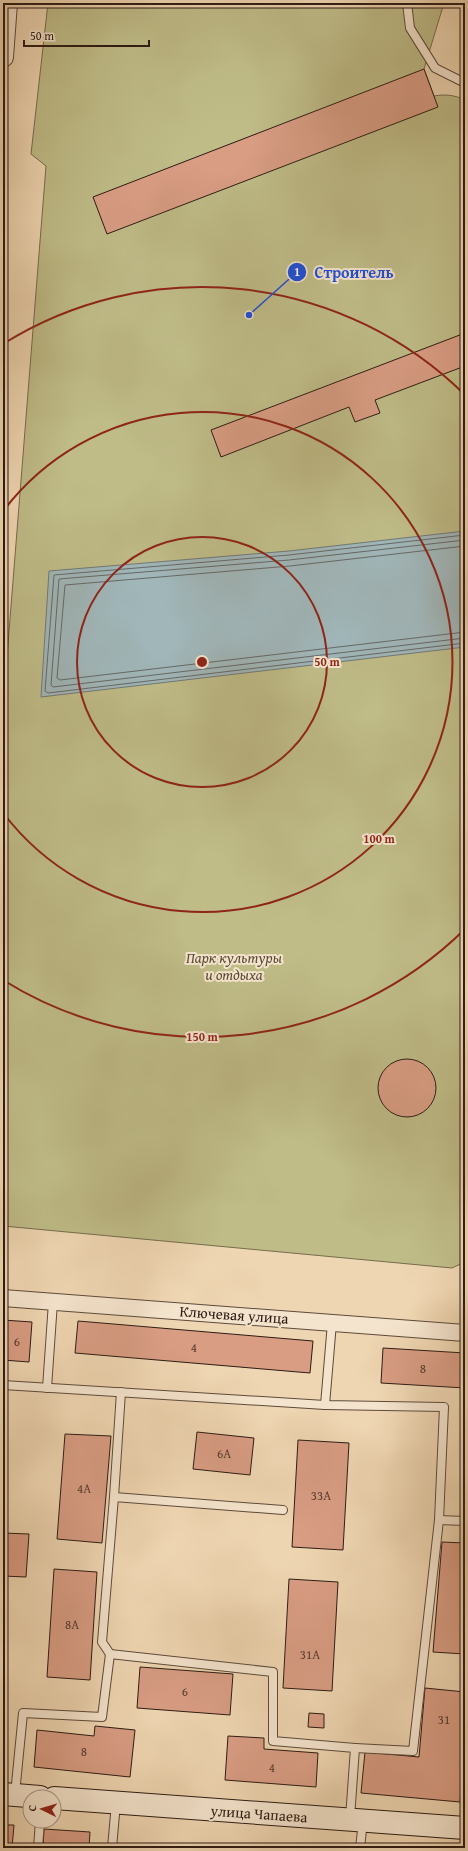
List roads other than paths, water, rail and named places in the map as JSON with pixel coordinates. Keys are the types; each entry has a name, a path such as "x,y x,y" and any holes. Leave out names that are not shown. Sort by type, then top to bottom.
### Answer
{"main road":[{"path":"9,1795 22,1796"},
{"name":"улица Чапаева","path":"62,1799 465,1828"}],"street":[{"path":"3,57 7,3"},
{"name":"Ключевая улица","path":"3,1298 465,1333"}],"lane":[{"path":"407,3 410,28 435,68 465,83"},
{"path":"47,1388 53,1302"},
{"path":"325,1404 332,1323"},
{"path":"3,1385 325,1404 444,1408 439,1520 413,1751 273,1741 273,1672 110,1654"},
{"path":"9,1795 23,1713 102,1717 110,1654 102,1642 121,1392"},
{"path":"114,1497 283,1510"},
{"path":"439,1520 465,1521"},
{"path":"355,1748 356,1821 360,1848"},
{"path":"112,1848 116,1803"},
{"path":"38,1848 39,1829"}],"water":[{"path":"465,531 465,647 41,697 49,571 289,551"}],"place":[{"name":"Строитель","path":"249,315"}],"park label":[{"name":"Парк культуры и отдыха","path":"234,966"}]}
